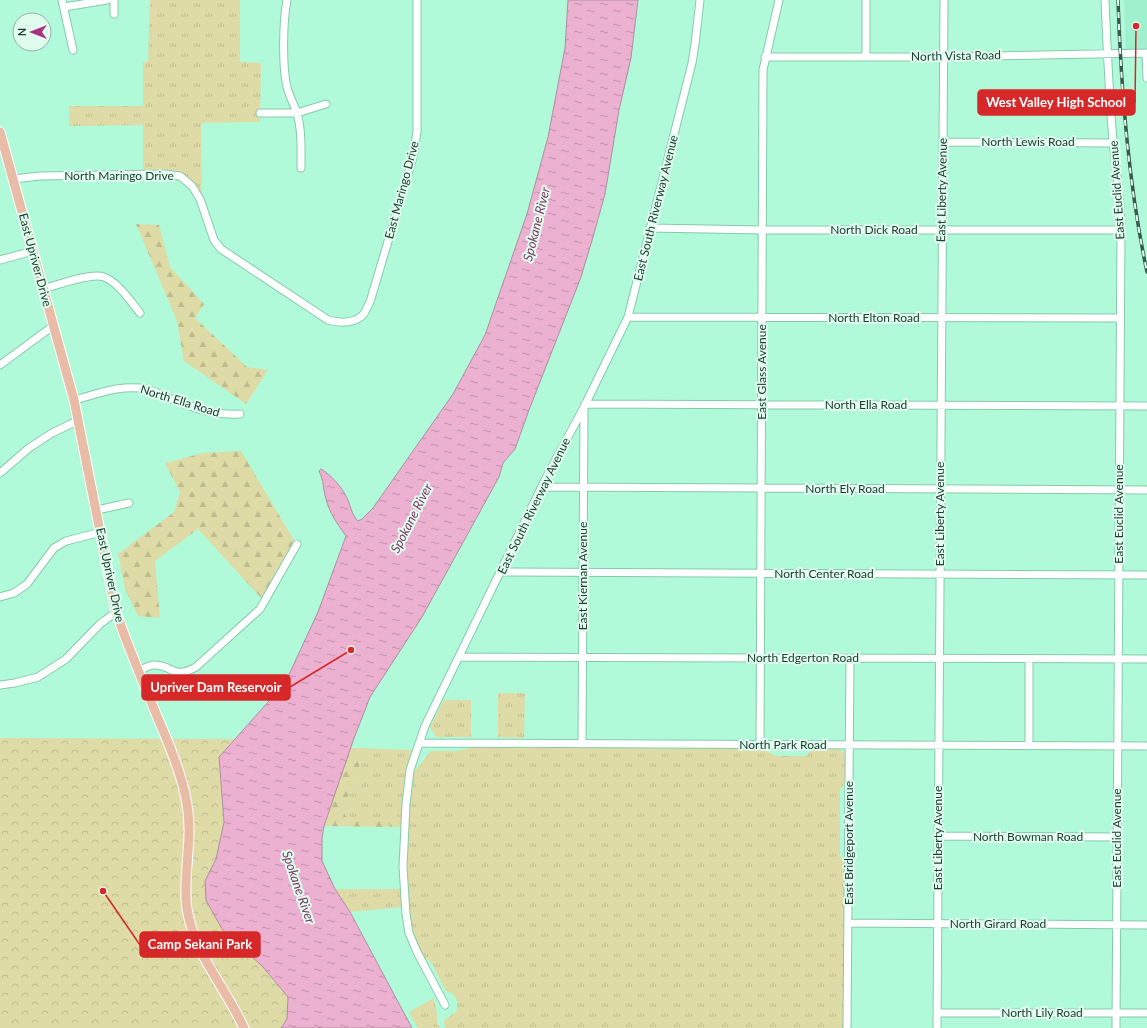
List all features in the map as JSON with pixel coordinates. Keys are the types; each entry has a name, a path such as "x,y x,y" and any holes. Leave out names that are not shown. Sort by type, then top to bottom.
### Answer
{"main road":[{"name":"East Upriver Drive","path":"0,132 79,420 116,612 174,759 185,794 189,819 186,876 187,907 192,931 200,952 236,1010 244,1028"}],"street":[{"path":"73,50 63,4 107,0"},
{"path":"114,0 114,14"},
{"path":"287,0 284,27 284,63 287,86 297,113 300,129 301,168"},
{"name":"East Maringo Drive","path":"351,321 363,316 370,302 413,157 417,132 417,0"},
{"name":"East South Riverway Avenue","path":"445,1005 417,952 409,933 406,914 403,867 406,804 410,770 425,726 542,487 628,317 692,62 696,44 700,0"},
{"name":"East Glass Avenue","path":"760,745 763,70 779,0"},
{"path":"866,0 866,56"},
{"name":"East Liberty Avenue","path":"937,1028 940,659 940,405 944,0"},
{"name":"East Euclid Avenue","path":"1105,0 1107,54 1120,198 1121,230 1116,1028"},
{"path":"1147,53 1147,78"},
{"name":"North Vista Road","path":"765,57 944,57 1147,53"},
{"path":"260,113 297,113 326,104"},
{"name":"North Lewis Road","path":"943,142 1114,143"},
{"name":"North Maringo Drive","path":"13,179 55,176 164,174 180,176 192,186 200,199 214,240 221,249 328,320 339,323 351,321"},
{"name":"North Dick Road","path":"650,228 762,230 1121,230"},
{"path":"0,260 33,251"},
{"path":"43,289 87,277 104,277 115,284 140,313"},
{"name":"North Elton Road","path":"628,317 1120,318"},
{"path":"0,365 53,326"},
{"name":"North Ella Road","path":"74,400 132,387 148,389 199,410 225,415 240,414"},
{"name":"North Ella Road","path":"584,406 762,404 1147,406"},
{"name":"East Kiernan Avenue","path":"582,744 584,406"},
{"path":"0,473 29,448 52,432 79,420"},
{"name":"North Ely Road","path":"542,487 1147,490"},
{"path":"97,510 129,504"},
{"path":"0,597 14,593 26,584 54,548 66,541 101,532"},
{"path":"139,671 152,665 161,666 176,673 187,672 196,667 260,609 297,544"},
{"name":"North Center Road","path":"501,572 1147,576"},
{"path":"0,685 38,677 66,659 100,624 116,612"},
{"name":"North Edgerton Road","path":"460,657 1147,659"},
{"name":"East Bridgeport Avenue","path":"847,1028 850,658"},
{"path":"1028,659 1029,746"},
{"name":"North Park Road","path":"419,743 1147,746"},
{"name":"North Bowman Road","path":"939,836 1117,837"},
{"name":"North Girard Road","path":"848,924 1147,925"},
{"name":"North Lily Road","path":"937,1013 1147,1013"}],"shaded area":[{"path":"1124,0 1147,0 1147,53 1126,53"}],"green space":[{"path":"150,0 240,0 240,62 261,63 260,122 201,123 202,196 194,182 183,175 143,171 143,125 69,126 69,106 143,106 143,62 148,62"},
{"path":"136,224 159,225 170,267 204,304 195,318 247,367 268,370 246,404 184,361 177,321"},
{"path":"241,451 295,542 262,599 198,529 155,561 160,618 138,616 125,589 118,554 174,512 180,492 165,463 203,453"},
{"path":"498,693 525,693 524,738 498,737"},
{"path":"444,700 471,700 471,737 436,737 430,727"},
{"path":"0,738 234,739 219,757 224,821 216,859 205,882 263,967 288,997 287,1019 281,1028 0,1028"},
{"path":"473,747 761,749 777,756 806,756 812,750 841,750 847,756 846,782 840,790 840,856 846,863 844,1028 445,1028 444,1020 456,1012 457,1002 455,996 446,991 431,962 423,956 417,948 412,933 407,890 409,807 413,773 431,751 458,751"},
{"path":"350,748 357,748 359,770 344,806 345,815 350,820 382,820 387,822 389,827 324,826"},
{"path":"357,748 412,750 406,771 402,827 389,827 387,822 382,820 350,820 345,815 344,806 359,770"},
{"path":"335,889 401,889 402,907 350,912"},
{"path":"434,998 437,1013 437,1025 439,1025 440,1028 418,1028 409,1012"}],"water":[{"name":"Spokane River","path":"568,0 638,0 631,58 619,110 605,194 593,237 581,277 515,449 503,463 499,477 422,617 370,697 353,741 324,826 322,838 322,861 335,889 350,912 412,1028 281,1028 287,1019 288,997 263,967 222,929 206,900 205,881 216,859 224,822 219,757 285,683 318,612 346,536 329,509 319,471 321,469 336,482 345,494 352,513 358,521 362,519 373,508 453,394 485,335 527,214 548,137 565,48"}],"railway":[{"path":"1118,0 1126,137 1140,238 1147,272"}],"place":[{"name":"West Valley High School","path":"1136,26"},
{"name":"Upriver Dam Reservoir","path":"351,650"},
{"name":"Camp Sekani Park","path":"103,891"}]}
